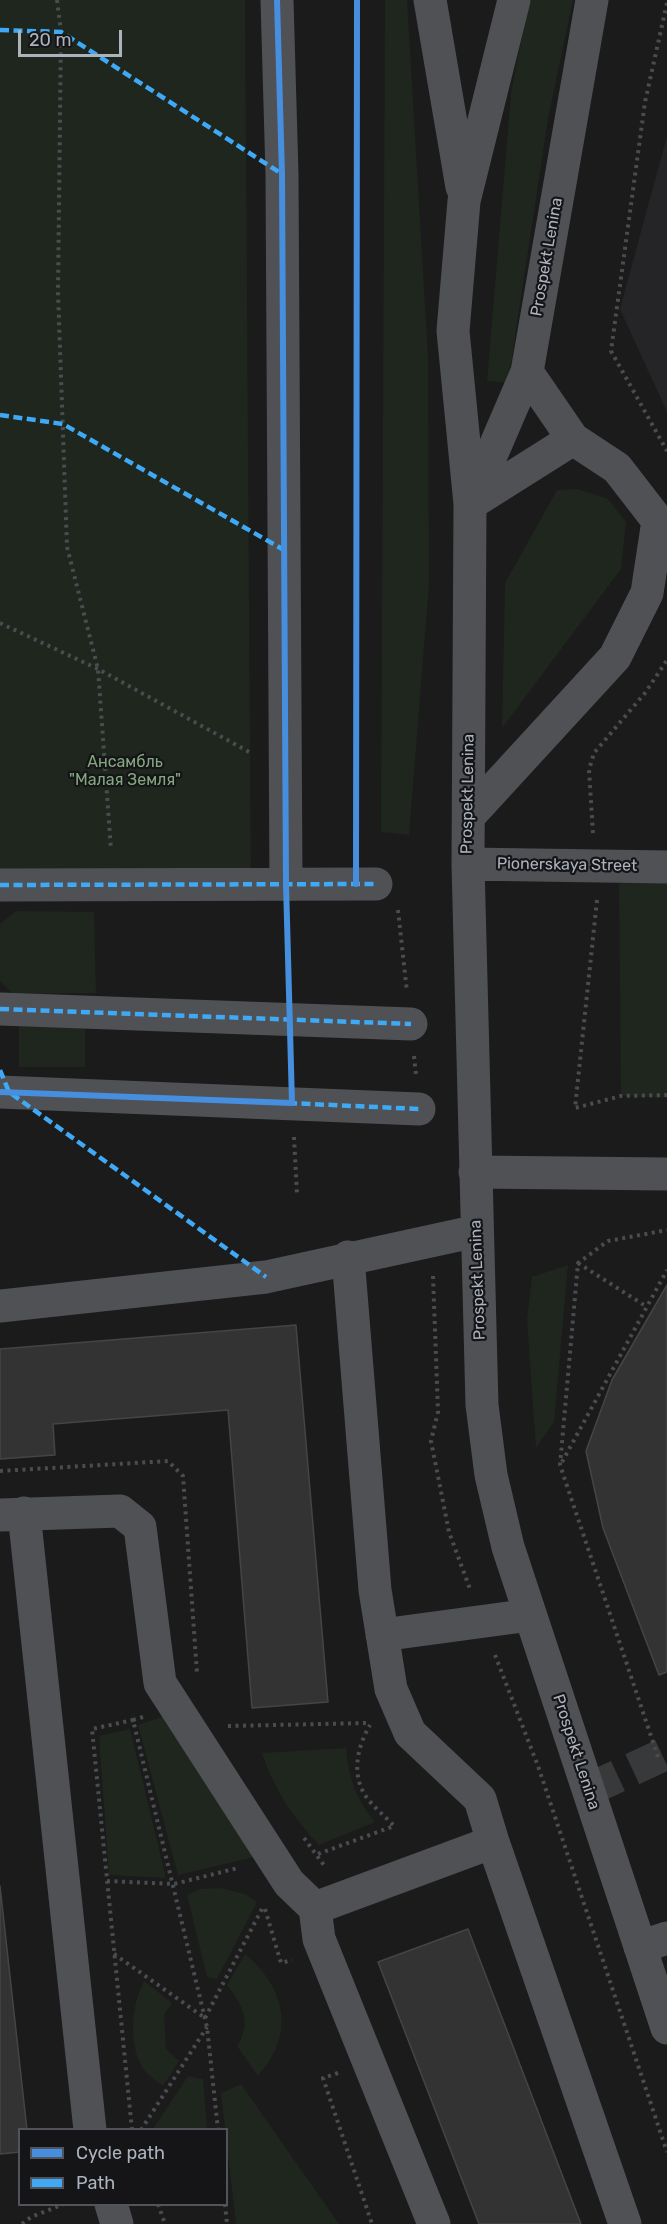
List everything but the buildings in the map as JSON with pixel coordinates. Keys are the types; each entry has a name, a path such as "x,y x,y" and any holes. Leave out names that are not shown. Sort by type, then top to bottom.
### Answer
{"street":[{"path":"277,0 282,174 286,884"},
{"name":"Prospekt Lenina","path":"430,0 464,201"},
{"name":"Prospekt Lenina","path":"514,0 464,201 453,331 470,504 468,864 482,1405 491,1475 508,1547 530,1615 654,1942 667,2028"},
{"name":"Prospekt Lenina","path":"470,504 527,372 592,0"},
{"path":"469,816 615,657 647,593 658,521 617,468 573,439 527,372"},
{"path":"470,504 573,439"},
{"name":"Pionerskaya Street","path":"468,864 667,867"},
{"path":"0,885 366,884"},
{"path":"0,1009 411,1024"},
{"path":"0,1092 419,1109"},
{"path":"475,1172 667,1174"},
{"path":"0,1306 266,1277 348,1257 477,1231"},
{"path":"348,1257 375,1590 391,1689 410,1733 480,1799 625,2224"},
{"path":"90,2128 12,1514 120,1511 140,1527 160,1683 289,1884 329,1903 493,1842"},
{"path":"382,1635 530,1615"},
{"path":"329,1903 319,1939 434,2224"},
{"path":"111,2206 117,2224"}],"path":[{"path":"57,0 61,32 58,292 67,547 98,669 114,884"},
{"path":"357,0 366,884"},
{"path":"667,3 645,102 610,351 667,451"},
{"path":"0,623 98,669 286,771"},
{"path":"575,1108 621,1096 667,1095"},
{"path":"292,1103 297,1194"},
{"path":"658,1757 560,1466 578,1263 608,1241 667,1230"},
{"path":"578,1263 647,1307"},
{"path":"560,1466 667,1270"},
{"path":"0,1471 168,1461 176,1468 183,1476 197,1677"},
{"path":"132,2128 92,1729 154,1713"},
{"path":"133,1720 207,2027 218,2128"},
{"path":"227,1735 222,1726 371,1722 359,1742 357,1765 364,1794 394,1826 318,1854"},
{"path":"302,1836 318,1854 329,1903"},
{"path":"107,1881 174,1884 242,1867"},
{"path":"205,2018 264,1905 274,1902"},
{"path":"114,1953 205,2018"},
{"path":"142,2128 207,2027"},
{"path":"22,2224 30,2217 61,2206"},
{"path":"158,2206 165,2224"},
{"path":"225,2206 227,2224"}],"shaded area":[{"path":"667,136 667,412 620,309"}],"green space":[{"name":"Ансамбль \"Малая Земля\"","path":"0,0 245,0 251,900 0,900"},
{"path":"385,0 407,0 428,357 429,584 409,835 381,832"},
{"path":"529,0 573,0 548,119 508,383 487,381 511,93"},
{"path":"578,489 608,499 626,522 621,569 502,728 505,583 557,490"},
{"path":"619,882 667,883 667,1098 621,1096"},
{"path":"16,911 94,912 96,993 13,994 0,981 0,924"},
{"path":"19,1024 85,1024 85,1067 19,1067"},
{"path":"568,1265 554,1422 536,1448 527,1319 532,1277"},
{"path":"164,1716 255,1857 178,1875 138,1725"},
{"path":"130,1729 166,1878 109,1875 99,1736"},
{"path":"346,1748 354,1787 362,1804 375,1822 319,1845 285,1802 272,1779 262,1753"},
{"path":"221,1888 245,1894 257,1902 217,1979 207,1977 187,1895 200,1889"},
{"path":"245,1954 270,1982 281,2012 281,2028 277,2044 270,2060 258,2076 237,2046 244,2030 244,2014 227,1985"},
{"path":"144,1981 172,2003 164,2015 166,2049 179,2061 163,2086 142,2067 135,2050 133,2030 135,2009"},
{"path":"188,2076 203,2079 207,2128 154,2128"},
{"path":"241,2084 339,2224 236,2224 228,2154 228,2128 225,2128 221,2093"}],"tunnel":[{"path":"588,1790 667,1753"}],"marked path":[{"path":"0,30 61,32 282,174"},
{"path":"0,415 63,424 284,550"},
{"path":"0,885 376,884"},
{"path":"0,1009 411,1024"},
{"path":"0,1070 9,1092 266,1277"},
{"path":"288,1103 419,1109"}],"cycle path":[{"path":"0,1092 292,1103 286,884 282,174 277,0"},
{"path":"356,884 357,0"}]}
